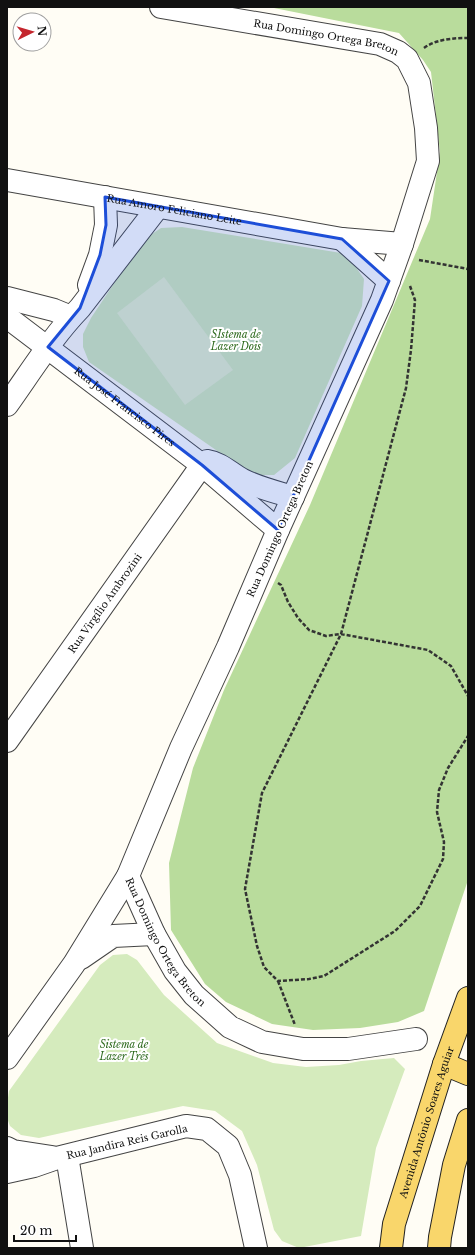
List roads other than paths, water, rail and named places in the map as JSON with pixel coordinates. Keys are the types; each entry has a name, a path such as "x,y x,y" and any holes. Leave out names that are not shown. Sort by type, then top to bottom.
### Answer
{"main road":[{"name":"Avenida Antônio Soares Aguiar","path":"391,1248 394,1224 444,1064 468,998"},
{"path":"444,1064 468,1074"},
{"path":"439,1248 454,1165 468,1120"}],"street":[{"name":"Rua Domingo Ortega Breton","path":"161,7 380,44 398,52 407,59 419,83 426,128 428,161 400,250 399,283 293,497 228,647 181,748 128,876 154,934 175,971 194,995 230,1027 262,1042 303,1049 348,1049 416,1039"},
{"name":"Rua Amoro Feliciano Leite","path":"7,180 400,250"},
{"path":"76,313 100,256 106,225 105,197"},
{"path":"7,405 48,347 158,207"},
{"path":"342,239 399,283"},
{"path":"7,298 54,310 76,313"},
{"name":"Rua José Francisco Pires","path":"7,317 202,465 278,530"},
{"path":"202,465 207,461 214,462 242,480 262,488 293,497"},
{"name":"Rua Virgílio Ambrozini","path":"7,741 202,465"},
{"path":"7,1058 74,964 128,876"},
{"path":"74,964 113,936 154,934"},
{"name":"Rua Jandira Reis Garolla","path":"7,1172 186,1126 207,1129 228,1146 240,1175 256,1248"},
{"name":"Rua Jandira Reis Garolla","path":"7,1148 13,1151 62,1157"},
{"path":"62,1157 82,1248"}],"park label":[{"name":"SIstema de Lazer Dois","path":"236,340"},
{"name":"Sistema de Lazer Três","path":"124,1050"}]}
